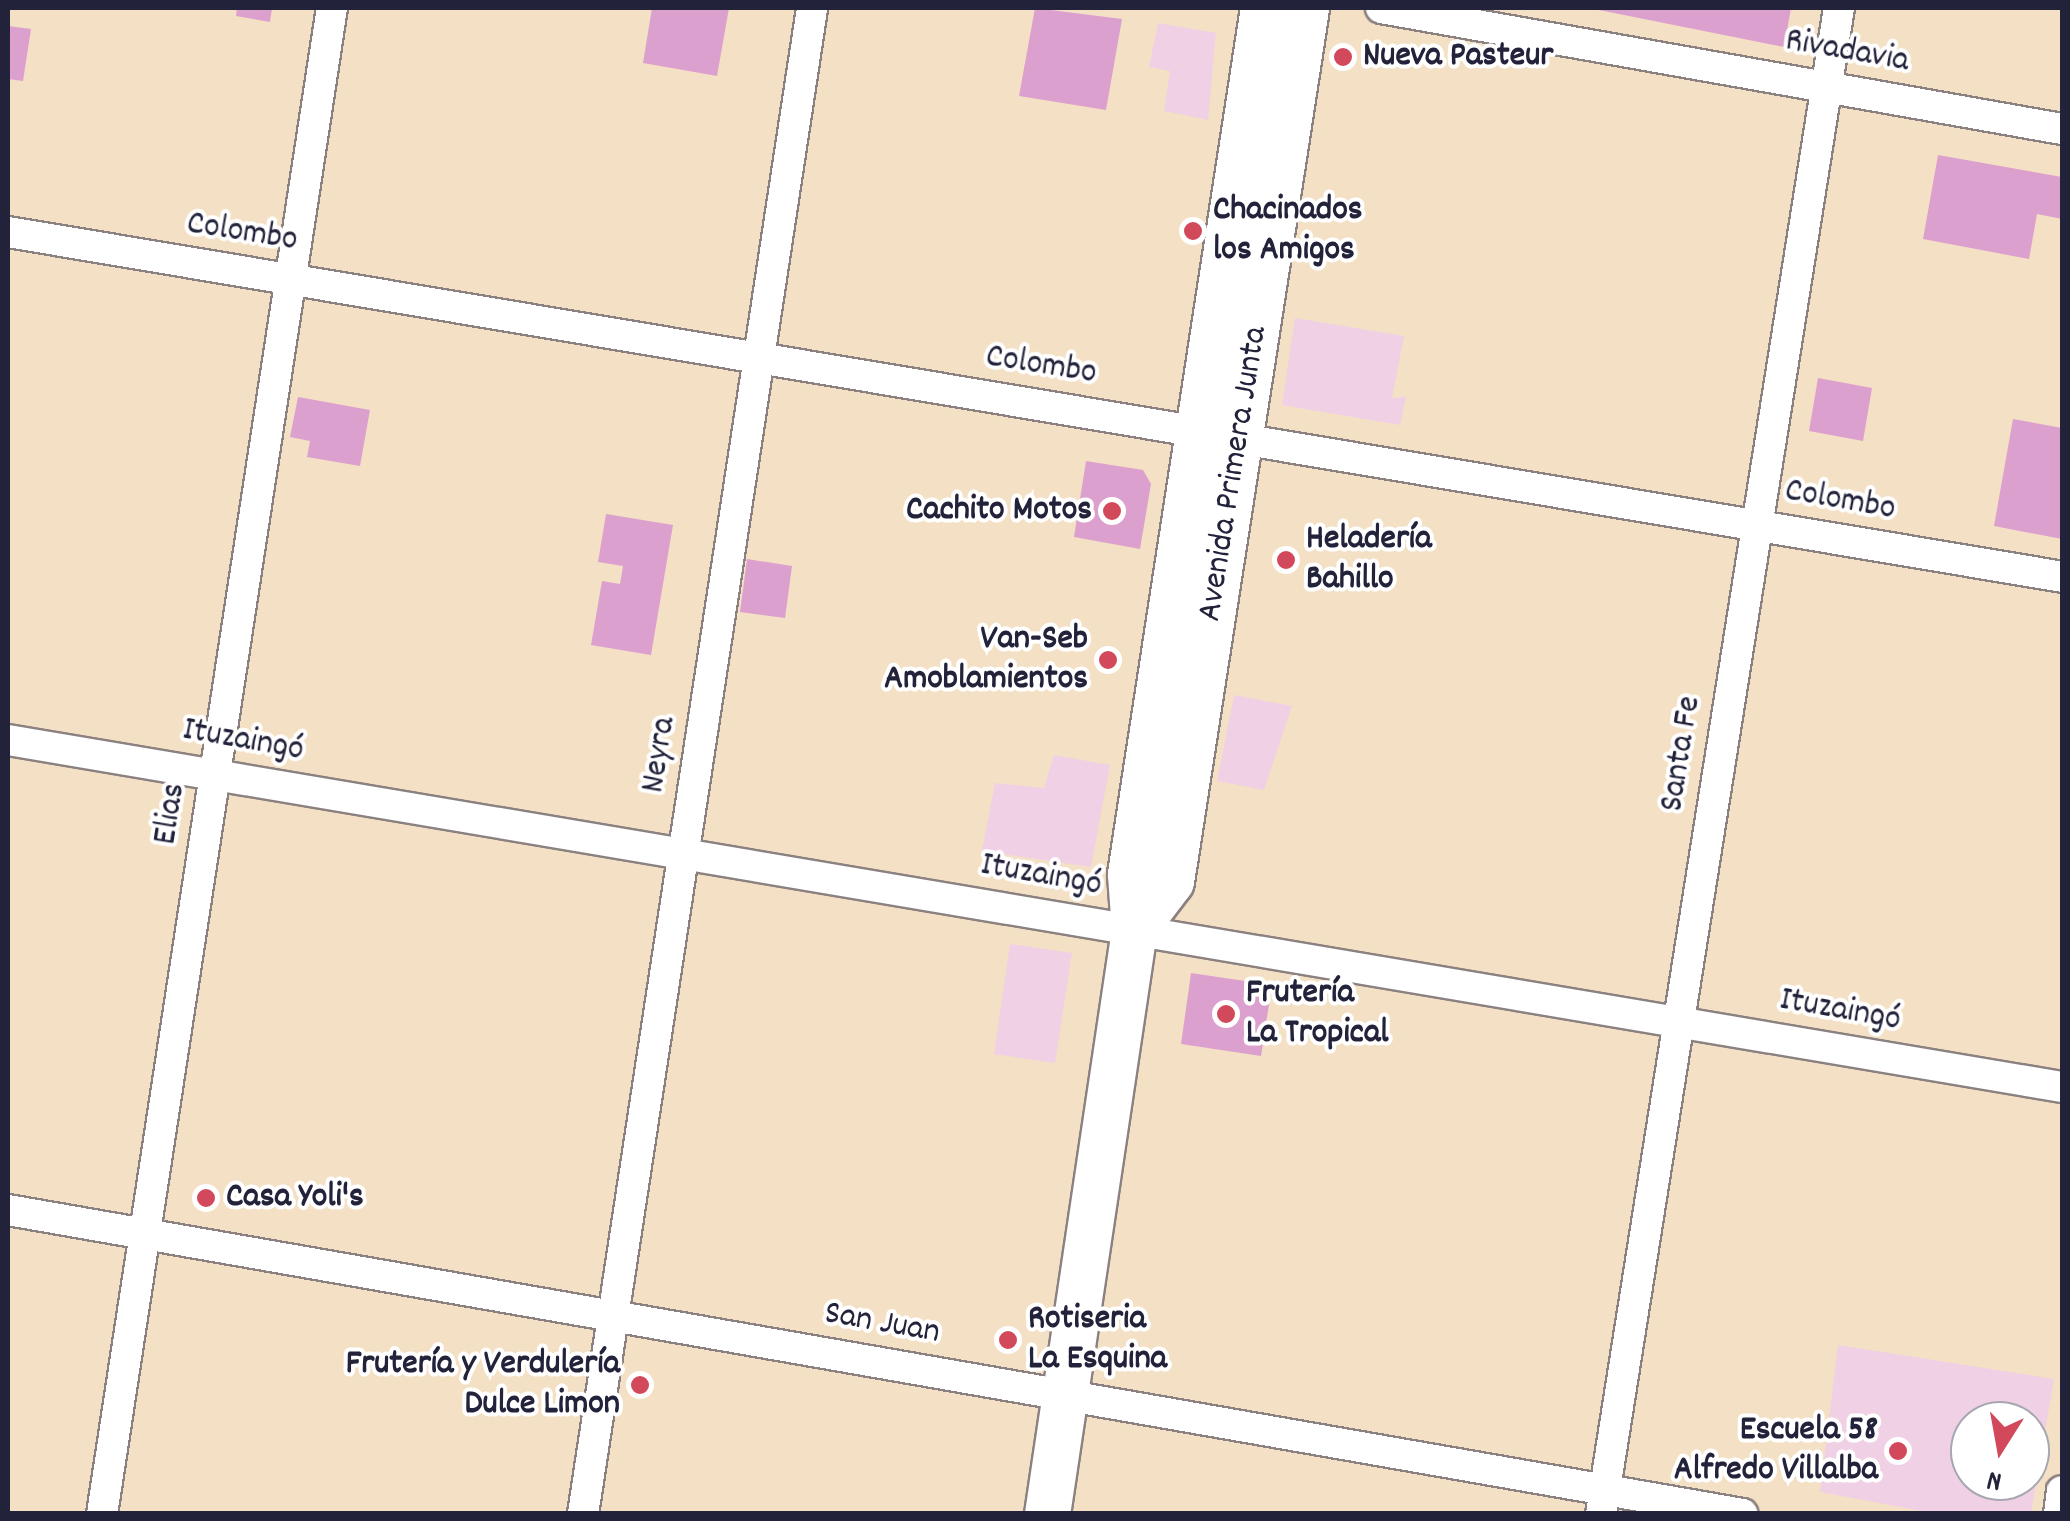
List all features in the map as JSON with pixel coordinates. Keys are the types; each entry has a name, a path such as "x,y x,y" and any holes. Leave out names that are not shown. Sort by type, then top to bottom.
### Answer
{"main road":[{"name":"Avenida Primera Junta","path":"1047,1514 1134,930 1170,881 1263,8"},
{"name":"Avenida Primera Junta","path":"1219,433 1306,8"}],"street":[{"name":"Elias","path":"102,1514 332,8"},
{"name":"Neyra","path":"583,1514 812,8"},
{"name":"Rivadavia","path":"1381,8 2062,129"},
{"name":"Santa Fe","path":"1604,1500 1840,8"},
{"name":"Colombo","path":"8,232 2062,577"},
{"name":"Ituzaingó","path":"8,740 2062,1087"},
{"name":"San Juan","path":"8,1210 1065,1394 1604,1500 1744,1514"},
{"path":"2059,1514 2062,1491"}],"shaded area":[{"path":"1158,23 1216,33 1208,120 1164,111 1170,71 1149,67"},
{"path":"1295,318 1404,336 1392,398 1406,397 1400,425 1282,405"},
{"path":"1234,695 1292,706 1264,790 1217,781"},
{"path":"1054,755 1110,765 1091,867 982,851 995,783 1044,788"},
{"path":"1010,944 1072,953 1055,1063 994,1054"},
{"name":"Escuela 58 Alfredo Villalba","path":"1838,1345 2054,1379 2050,1402 1950,1401 1950,1501 2033,1501 2031,1513 1932,1513 1820,1492"}],"building":[{"path":"237,8 272,8 270,22 236,16"},
{"path":"652,8 729,8 717,76 643,63"},
{"path":"1035,8 1122,19 1106,110 1019,96"},
{"path":"1589,8 1791,8 1784,47"},
{"path":"8,26 31,29 23,81 8,79"},
{"path":"1938,155 2062,177 2062,219 2037,214 2029,259 1923,239"},
{"path":"1818,378 1872,388 1863,441 1809,431"},
{"path":"298,397 370,410 360,466 307,457 310,441 290,437"},
{"path":"2013,419 2062,428 2062,539 1994,526"},
{"name":"Cachito Motos","path":"1086,461 1143,470 1151,484 1140,549 1074,537"},
{"path":"606,514 673,525 651,655 591,645 602,581 620,584 623,566 598,562"},
{"path":"747,559 792,566 785,618 740,612"},
{"name":"Frutería La Tropical","path":"1191,973 1272,985 1261,1056 1181,1044"}],"place":[{"name":"Nueva Pasteur","path":"1343,57"},
{"name":"Chacinados los Amigos","path":"1193,231"},
{"name":"Cachito Motos","path":"1112,511"},
{"name":"Heladería Bahillo","path":"1286,560"},
{"name":"Van-Seb Amoblamientos","path":"1108,660"},
{"name":"Frutería La Tropical","path":"1226,1014"},
{"name":"Casa Yoli's","path":"206,1198"},
{"name":"Rotiseria La Esquina","path":"1008,1340"},
{"name":"Frutería y Verdulería Dulce Limon","path":"640,1385"},
{"name":"Escuela 58 Alfredo Villalba","path":"1898,1451"}]}
